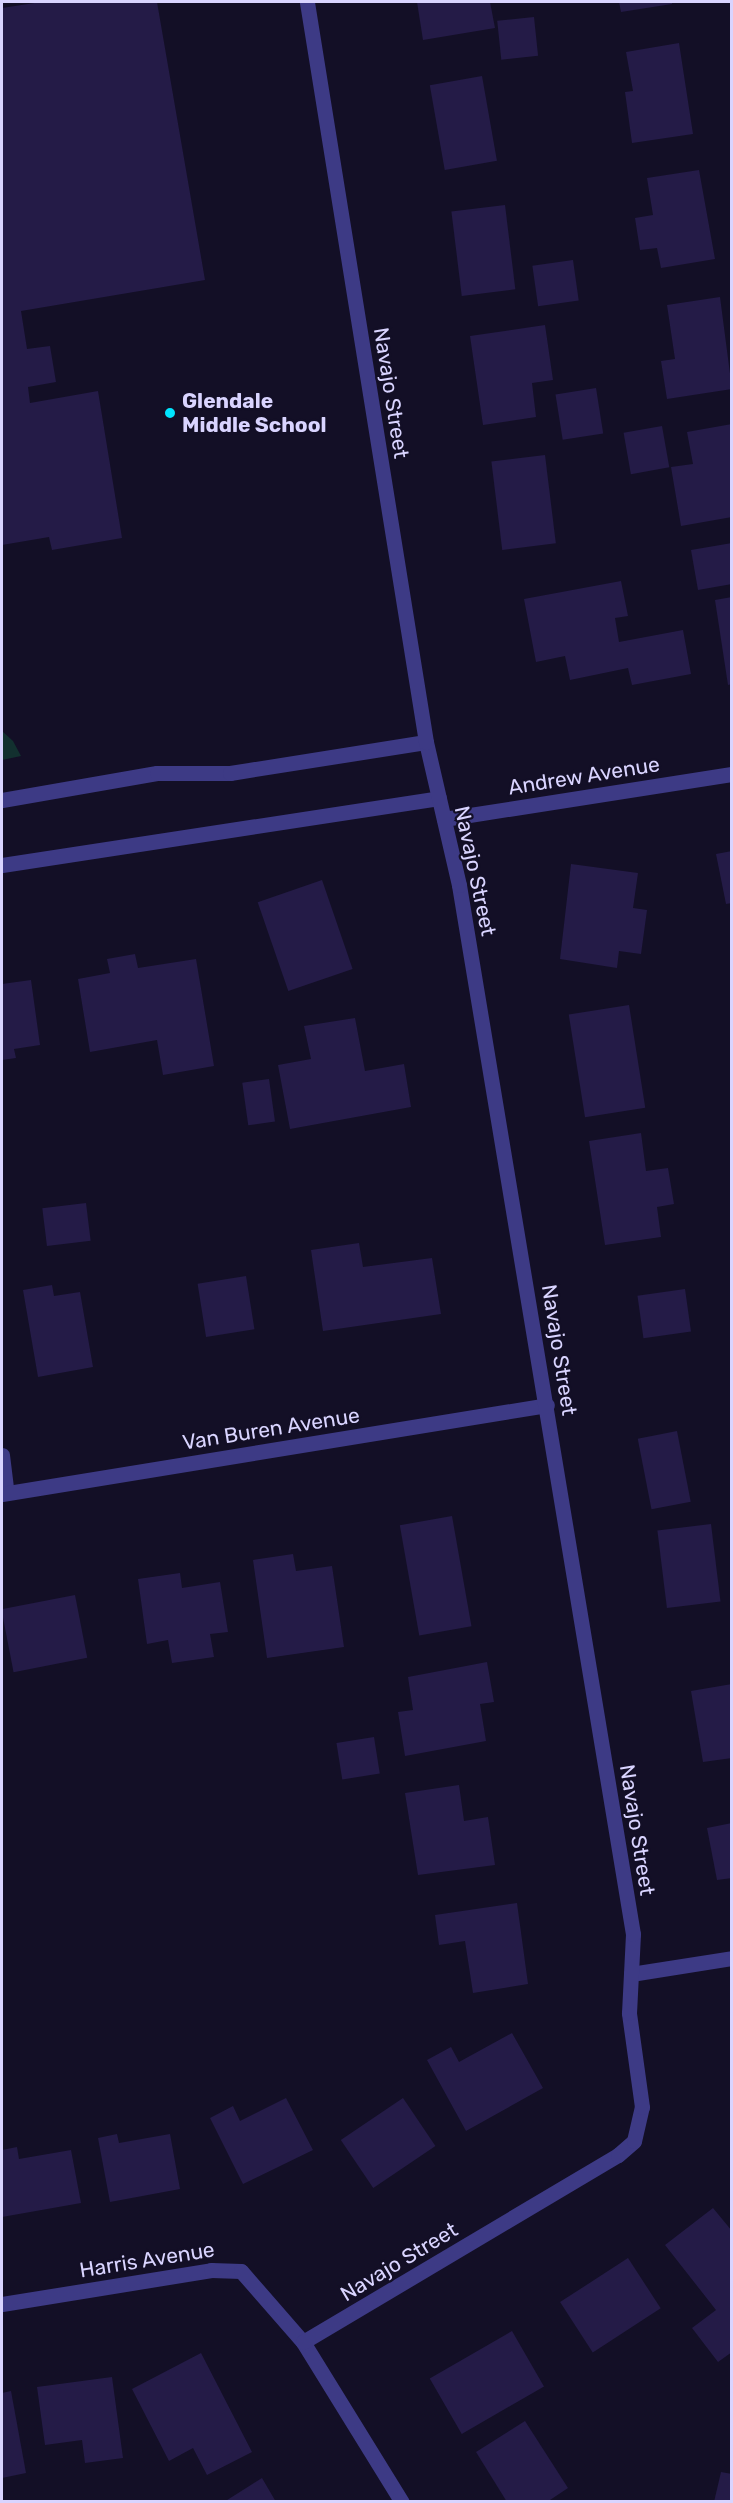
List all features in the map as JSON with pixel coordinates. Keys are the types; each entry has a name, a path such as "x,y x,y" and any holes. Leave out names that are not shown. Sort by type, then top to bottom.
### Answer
{"street":[{"name":"Navajo Street","path":"303,2342 573,2183 634,2141 642,2107 629,2013 633,1934 547,1405 444,819 426,742 307,2"},
{"path":"2,800 157,773 230,773 426,742"},
{"name":"Andrew Avenue","path":"444,819 732,774"},
{"path":"2,865 439,798"},
{"name":"Van Buren Avenue","path":"4,1493 547,1405"},
{"path":"2,1455 4,1493"},
{"path":"631,1974 732,1958"},
{"name":"Harris Avenue","path":"2,2304 227,2268 251,2277 303,2342"},
{"path":"303,2342 402,2502"}],"green space":[{"path":"2,731 13,741 21,756 2,760"}],"building":[{"path":"41,2 157,2 205,280 21,311 27,349 50,346 56,382 28,387 30,403 98,391 122,538 52,550 49,537 2,545 2,8"},
{"path":"417,2 490,2 495,28 423,40"},
{"path":"619,2 672,2 672,4 621,12"},
{"path":"534,17 538,56 501,60 497,21"},
{"path":"679,43 693,134 632,143 625,92 633,91 626,52"},
{"path":"482,76 497,161 445,170 430,85"},
{"path":"699,170 715,259 661,268 657,248 640,250 635,218 653,215 647,178"},
{"path":"505,205 515,289 462,296 451,212"},
{"path":"573,260 579,301 538,306 532,266"},
{"path":"720,297 732,389 667,399 661,361 675,359 667,305"},
{"path":"545,325 553,380 532,383 536,417 483,425 470,336"},
{"path":"596,388 603,433 563,440 556,394"},
{"path":"732,424 732,517 681,526 671,467 693,464 687,432"},
{"path":"662,426 669,467 631,474 624,433"},
{"path":"545,455 556,543 502,550 491,462"},
{"path":"732,543 732,584 698,590 691,550"},
{"path":"621,581 628,616 615,618 619,642 683,630 691,674 632,685 628,668 570,680 565,656 536,662 524,599"},
{"path":"732,597 732,684 728,685 715,600"},
{"path":"732,851 732,903 726,904 716,854"},
{"path":"571,864 638,873 633,908 647,910 641,954 619,951 617,968 560,959"},
{"path":"322,880 353,969 288,991 258,902"},
{"path":"135,954 138,968 196,959 214,1066 163,1075 157,1040 90,1052 78,979 110,973 107,959"},
{"path":"31,980 40,1045 14,1049 16,1058 2,1060 2,984"},
{"path":"629,1005 645,1108 585,1117 569,1015"},
{"path":"355,1018 365,1071 404,1064 411,1107 290,1129 278,1065 311,1059 304,1026"},
{"path":"269,1079 275,1122 248,1125 242,1083"},
{"path":"641,1133 646,1171 668,1168 674,1204 657,1207 661,1237 605,1245 589,1141"},
{"path":"86,1203 91,1241 47,1246 42,1208"},
{"path":"359,1243 363,1267 432,1258 441,1314 323,1331 311,1250"},
{"path":"246,1276 254,1329 206,1337 198,1284"},
{"path":"52,1285 54,1296 80,1292 93,1367 38,1377 23,1290"},
{"path":"685,1289 691,1332 643,1338 637,1296"},
{"path":"677,1431 691,1502 651,1509 638,1439"},
{"path":"452,1516 471,1626 419,1636 400,1525"},
{"path":"711,1524 721,1601 667,1608 657,1531"},
{"path":"293,1554 296,1571 332,1566 344,1647 267,1658 253,1560"},
{"path":"180,1573 182,1588 220,1582 228,1632 210,1634 214,1657 172,1663 168,1640 147,1644 138,1579"},
{"path":"75,1595 87,1658 14,1672 2,1609"},
{"path":"487,1662 494,1702 480,1704 486,1741 405,1756 398,1712 413,1710 408,1677"},
{"path":"732,1684 732,1758 703,1762 691,1691"},
{"path":"374,1737 380,1774 342,1779 336,1743"},
{"path":"459,1785 464,1821 488,1817 495,1865 418,1875 405,1793"},
{"path":"732,1823 732,1878 717,1880 707,1828"},
{"path":"517,1903 528,1984 473,1993 465,1941 439,1945 435,1915"},
{"path":"512,2033 543,2088 466,2131 427,2060 451,2047 459,2062"},
{"path":"286,2098 313,2150 243,2184 210,2118 233,2106 240,2121"},
{"path":"403,2098 435,2146 373,2188 341,2140"},
{"path":"117,2134 119,2143 170,2134 180,2189 110,2202 98,2138"},
{"path":"17,2147 19,2159 71,2150 81,2203 2,2217 2,2150"},
{"path":"713,2208 732,2231 732,2352 718,2362 692,2328 716,2310 665,2245"},
{"path":"628,2258 661,2308 593,2352 560,2302"},
{"path":"512,2331 544,2386 462,2434 430,2378"},
{"path":"201,2353 252,2452 207,2475 193,2448 169,2461 132,2389"},
{"path":"112,2377 123,2458 85,2463 82,2440 45,2445 37,2387"},
{"path":"11,2391 26,2473 2,2478 2,2393"},
{"path":"525,2421 568,2488 547,2502 507,2502 476,2452"},
{"path":"721,2472 732,2474 732,2502 714,2502"},
{"path":"262,2478 276,2502 224,2502"}],"place":[{"name":"Glendale Middle School","path":"170,413"}]}
